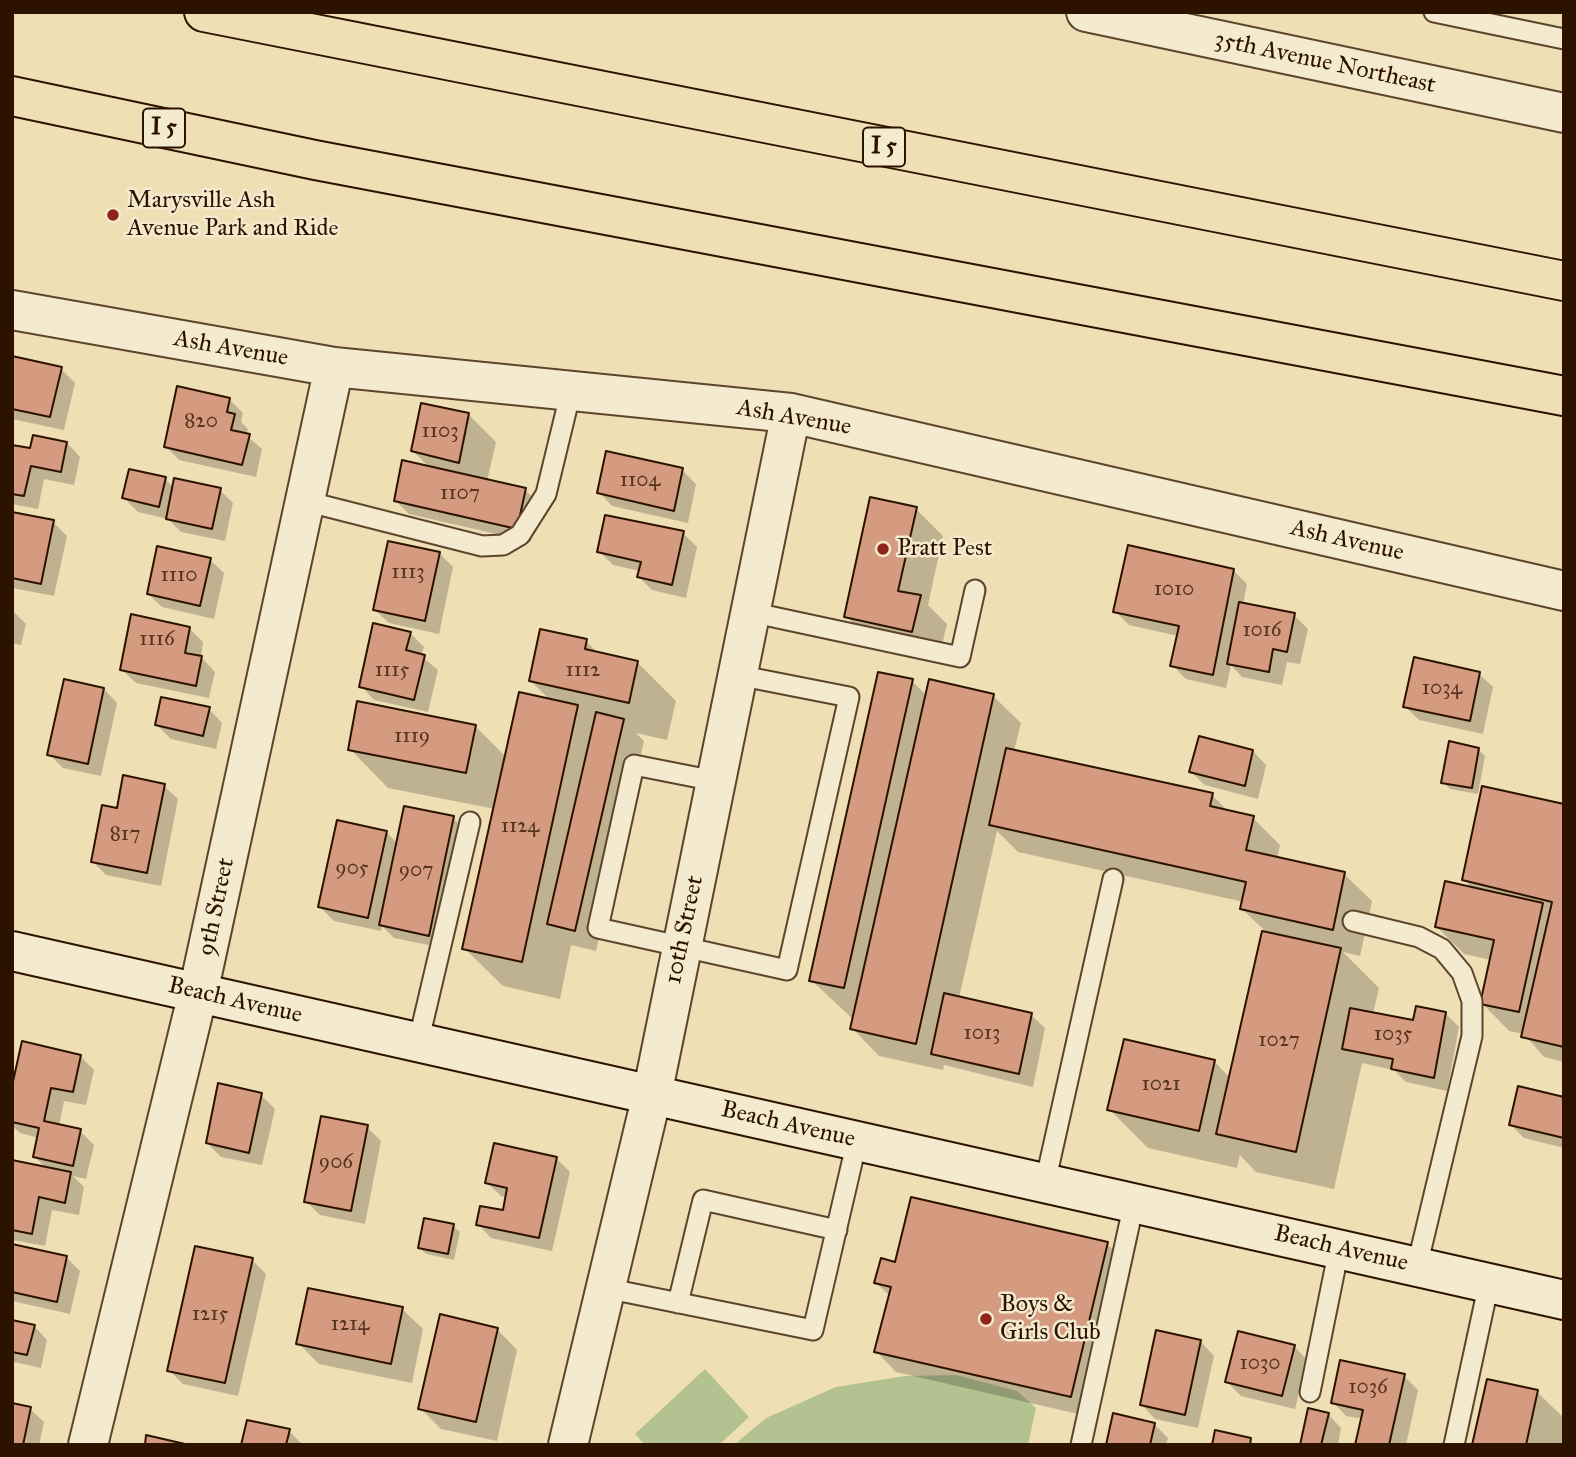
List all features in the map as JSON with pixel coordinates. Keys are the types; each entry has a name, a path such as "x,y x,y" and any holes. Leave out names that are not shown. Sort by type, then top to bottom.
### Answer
{"highway":[{"name":"I 5","path":"204,12 1564,281"},
{"name":"I 5","path":"12,96 315,160 1564,396"},
{"path":"12,123 315,160"}],"street":[{"name":"35th Avenue Northeast","path":"1086,12 1130,17 1564,113"},
{"name":"Ash Avenue","path":"12,310 334,367 791,413 1564,591"},
{"name":"9th Street","path":"88,1445 198,993 334,367"},
{"name":"10th Street","path":"568,1445 652,1095 791,413"},
{"name":"Beach Avenue","path":"12,951 1564,1300"}],"lane":[{"path":"1434,12 1564,39"},
{"path":"305,500 482,546 503,545 520,535 546,494 571,391"},
{"path":"750,612 960,657 975,590"},
{"path":"715,781 634,765 598,928 787,970 849,697 737,676"},
{"path":"418,1042 470,822"},
{"path":"1045,1183 1113,879"},
{"path":"1353,921 1419,937 1442,949 1462,973 1472,1001 1472,1035 1418,1266"},
{"path":"605,1288 813,1330 857,1141"},
{"path":"678,1303 703,1200 836,1230"},
{"path":"1081,1445 1134,1203"},
{"path":"1310,1392 1339,1249"},
{"path":"1454,1445 1489,1283"}],"green space":[{"path":"705,1369 749,1417 719,1445 645,1445 635,1434"},
{"path":"956,1375 1017,1391 1036,1408 1028,1445 734,1445 766,1418 836,1387 905,1376"}],"building":[{"path":"12,356 62,367 50,417 12,409"},
{"path":"177,386 230,398 227,412 235,414 231,430 250,434 242,465 164,447"},
{"path":"421,403 469,413 459,463 411,451"},
{"path":"33,435 67,442 61,472 31,466 24,496 12,494 12,445 30,448"},
{"path":"606,451 683,468 674,511 597,493"},
{"path":"402,460 526,488 517,529 394,501"},
{"path":"129,469 166,477 159,507 122,498"},
{"path":"174,478 221,488 212,529 166,519"},
{"name":"Pratt Pest","path":"870,497 917,507 898,591 921,595 912,632 844,617"},
{"path":"12,512 54,520 41,584 12,578"},
{"path":"605,515 684,531 672,585 637,577 641,562 597,552"},
{"path":"388,541 440,552 425,621 373,610"},
{"path":"1128,545 1234,569 1213,675 1170,666 1179,626 1113,612"},
{"path":"157,546 211,558 200,606 147,594"},
{"path":"1239,602 1295,613 1287,652 1273,649 1269,672 1227,664"},
{"path":"131,614 190,627 185,653 202,656 196,686 120,670"},
{"path":"373,623 411,632 406,650 425,655 414,700 359,687"},
{"path":"540,629 587,639 585,649 638,661 629,703 529,681"},
{"path":"1414,657 1480,672 1470,721 1403,707"},
{"path":"878,672 913,679 844,988 809,981"},
{"path":"64,679 104,688 88,764 47,755"},
{"path":"929,679 994,694 916,1044 850,1029"},
{"path":"519,692 578,705 522,962 462,949"},
{"path":"161,697 210,707 203,736 155,725"},
{"path":"357,701 476,725 466,773 348,750"},
{"path":"596,712 624,719 575,931 547,924"},
{"path":"1199,736 1253,750 1245,786 1189,772"},
{"path":"1449,741 1479,748 1472,788 1441,783"},
{"path":"1006,748 1213,793 1210,806 1254,816 1246,850 1345,872 1333,930 1240,909 1246,882 989,825"},
{"path":"123,775 165,784 147,873 91,862 102,805 117,808"},
{"path":"1482,786 1564,804 1564,1047 1521,1037 1552,902 1462,880"},
{"path":"404,806 454,816 429,936 379,925"},
{"path":"337,820 387,831 368,918 318,907"},
{"path":"1445,881 1543,903 1519,1012 1480,1004 1494,940 1435,927"},
{"path":"1262,931 1341,948 1296,1152 1216,1134"},
{"path":"944,993 1032,1013 1019,1074 931,1054"},
{"path":"1416,1006 1446,1012 1434,1078 1391,1069 1393,1059 1342,1049 1350,1008 1413,1020"},
{"path":"1124,1039 1215,1060 1199,1131 1107,1110"},
{"path":"22,1041 81,1055 73,1092 51,1088 44,1121 81,1129 73,1166 33,1157 39,1128 12,1122 12,1086"},
{"path":"218,1083 262,1093 249,1153 206,1143"},
{"path":"1518,1086 1564,1097 1564,1138 1509,1125"},
{"path":"321,1116 368,1125 351,1211 304,1202"},
{"path":"494,1143 557,1157 539,1238 476,1225 480,1206 503,1210 507,1188 485,1183"},
{"path":"12,1160 71,1172 65,1203 39,1197 32,1234 12,1230"},
{"name":"Boys & Girls Club","path":"911,1197 1108,1242 1071,1397 874,1352 891,1287 874,1283 881,1258 895,1262"},
{"path":"424,1218 454,1224 448,1254 418,1248"},
{"path":"12,1244 67,1256 57,1302 12,1292"},
{"path":"195,1246 253,1258 225,1383 167,1371"},
{"path":"308,1288 403,1307 391,1364 296,1344"},
{"path":"440,1314 498,1328 476,1422 418,1409"},
{"path":"12,1320 35,1325 27,1355 12,1352"},
{"path":"1156,1330 1201,1340 1185,1415 1140,1405"},
{"path":"1238,1331 1295,1345 1282,1396 1225,1382"},
{"path":"1340,1360 1405,1374 1389,1445 1355,1445 1363,1410 1331,1403"},
{"path":"1487,1379 1538,1390 1526,1445 1472,1445"},
{"path":"12,1403 31,1407 23,1445 12,1445"},
{"path":"1308,1408 1329,1413 1321,1445 1300,1445"},
{"path":"1113,1413 1155,1423 1150,1445 1106,1445"},
{"path":"247,1420 290,1429 286,1445 241,1445"},
{"path":"1215,1430 1251,1438 1250,1445 1212,1445"},
{"path":"146,1435 185,1444 185,1445 145,1445"}],"place":[{"name":"Marysville Ash Avenue Park and Ride","path":"113,215"},
{"name":"Pratt Pest","path":"883,549"},
{"name":"Boys & Girls Club","path":"986,1319"}]}
